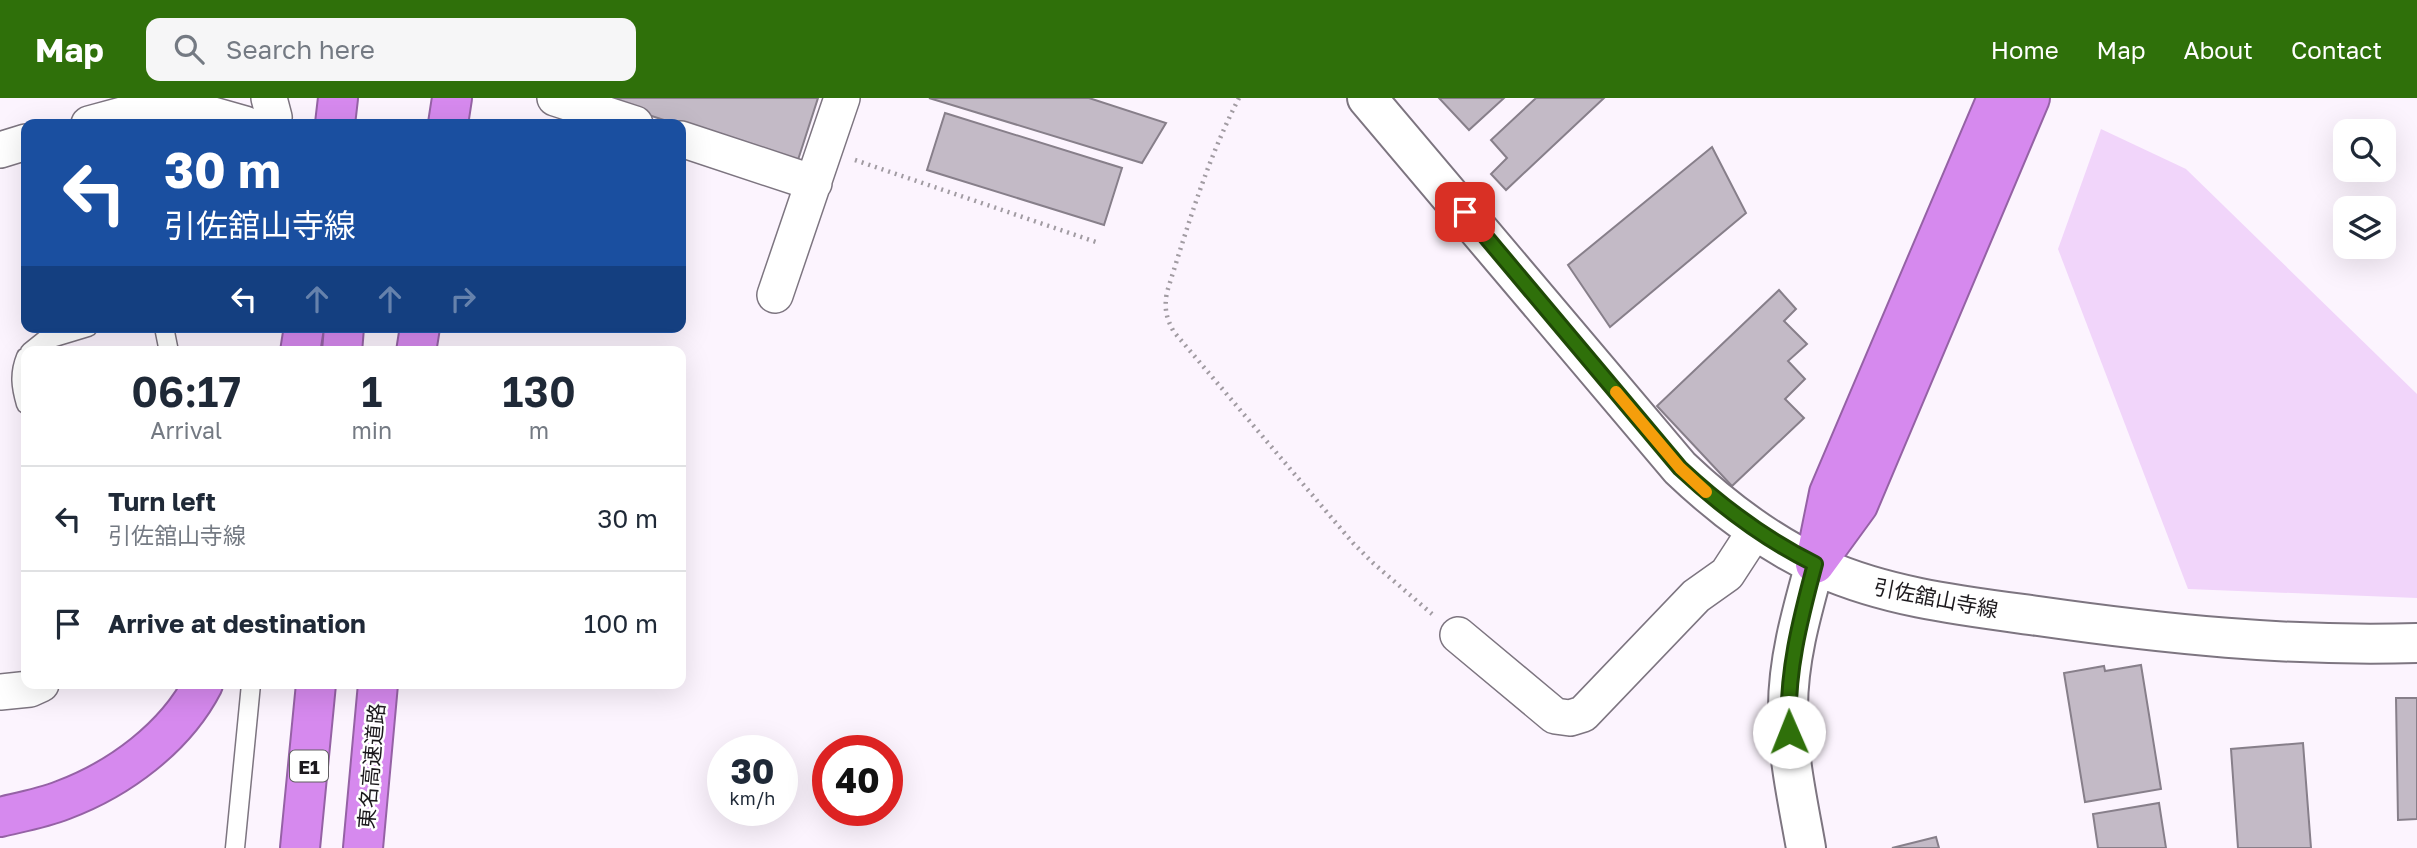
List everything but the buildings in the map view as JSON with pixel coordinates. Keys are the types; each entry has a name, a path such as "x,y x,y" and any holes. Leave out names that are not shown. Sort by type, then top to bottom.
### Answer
{"highway":[{"path":"336,119 338,98"},
{"path":"359,119 361,98"},
{"path":"425,119 427,98"},
{"path":"449,119 452,98"},
{"path":"1815,564 1829,493 1997,98"},
{"path":"1815,564 1858,505 2030,98"},
{"path":"0,817 61,801 126,768 155,745 180,718 200,689"},
{"name":"E1","path":"300,848 316,689"},
{"name":"東名高速道路","path":"363,848 378,689"}],"main road":[{"name":"引佐舘山寺線","path":"1367,98 1680,468 1712,498 1784,549 1864,584 1907,596 2158,633 2268,642 2417,643"},
{"path":"1806,848 1791,755 1788,708 1792,660 1815,564"}],"street":[{"path":"269,98 274,117 272,119"},
{"path":"555,98 620,119"},
{"path":"775,295 842,98"},
{"path":"108,119 159,106 181,106 227,119"},
{"path":"686,141 814,183"},
{"path":"0,150 21,144"},
{"path":"1458,635 1555,716 1570,718 1583,714 1696,596 1727,574 1755,531"},
{"path":"0,692 30,689"}],"lane":[{"path":"38,346 45,340 68,333"},
{"path":"235,848 251,689"}],"path":[{"path":"1239,98 1218,141 1194,204 1167,292 1167,320 1174,332 1353,543 1395,583 1458,635"},
{"path":"824,150 1099,243"}],"shaded area":[{"path":"2101,129 2186,169 2417,394 2417,598 2188,589 2058,249"}],"slow traffic":[{"path":"1616,392 1680,468 1706,492"}],"route":[{"path":"1465,212 1680,468 1746,525 1784,549 1815,564 1792,660 1789,732"}]}
